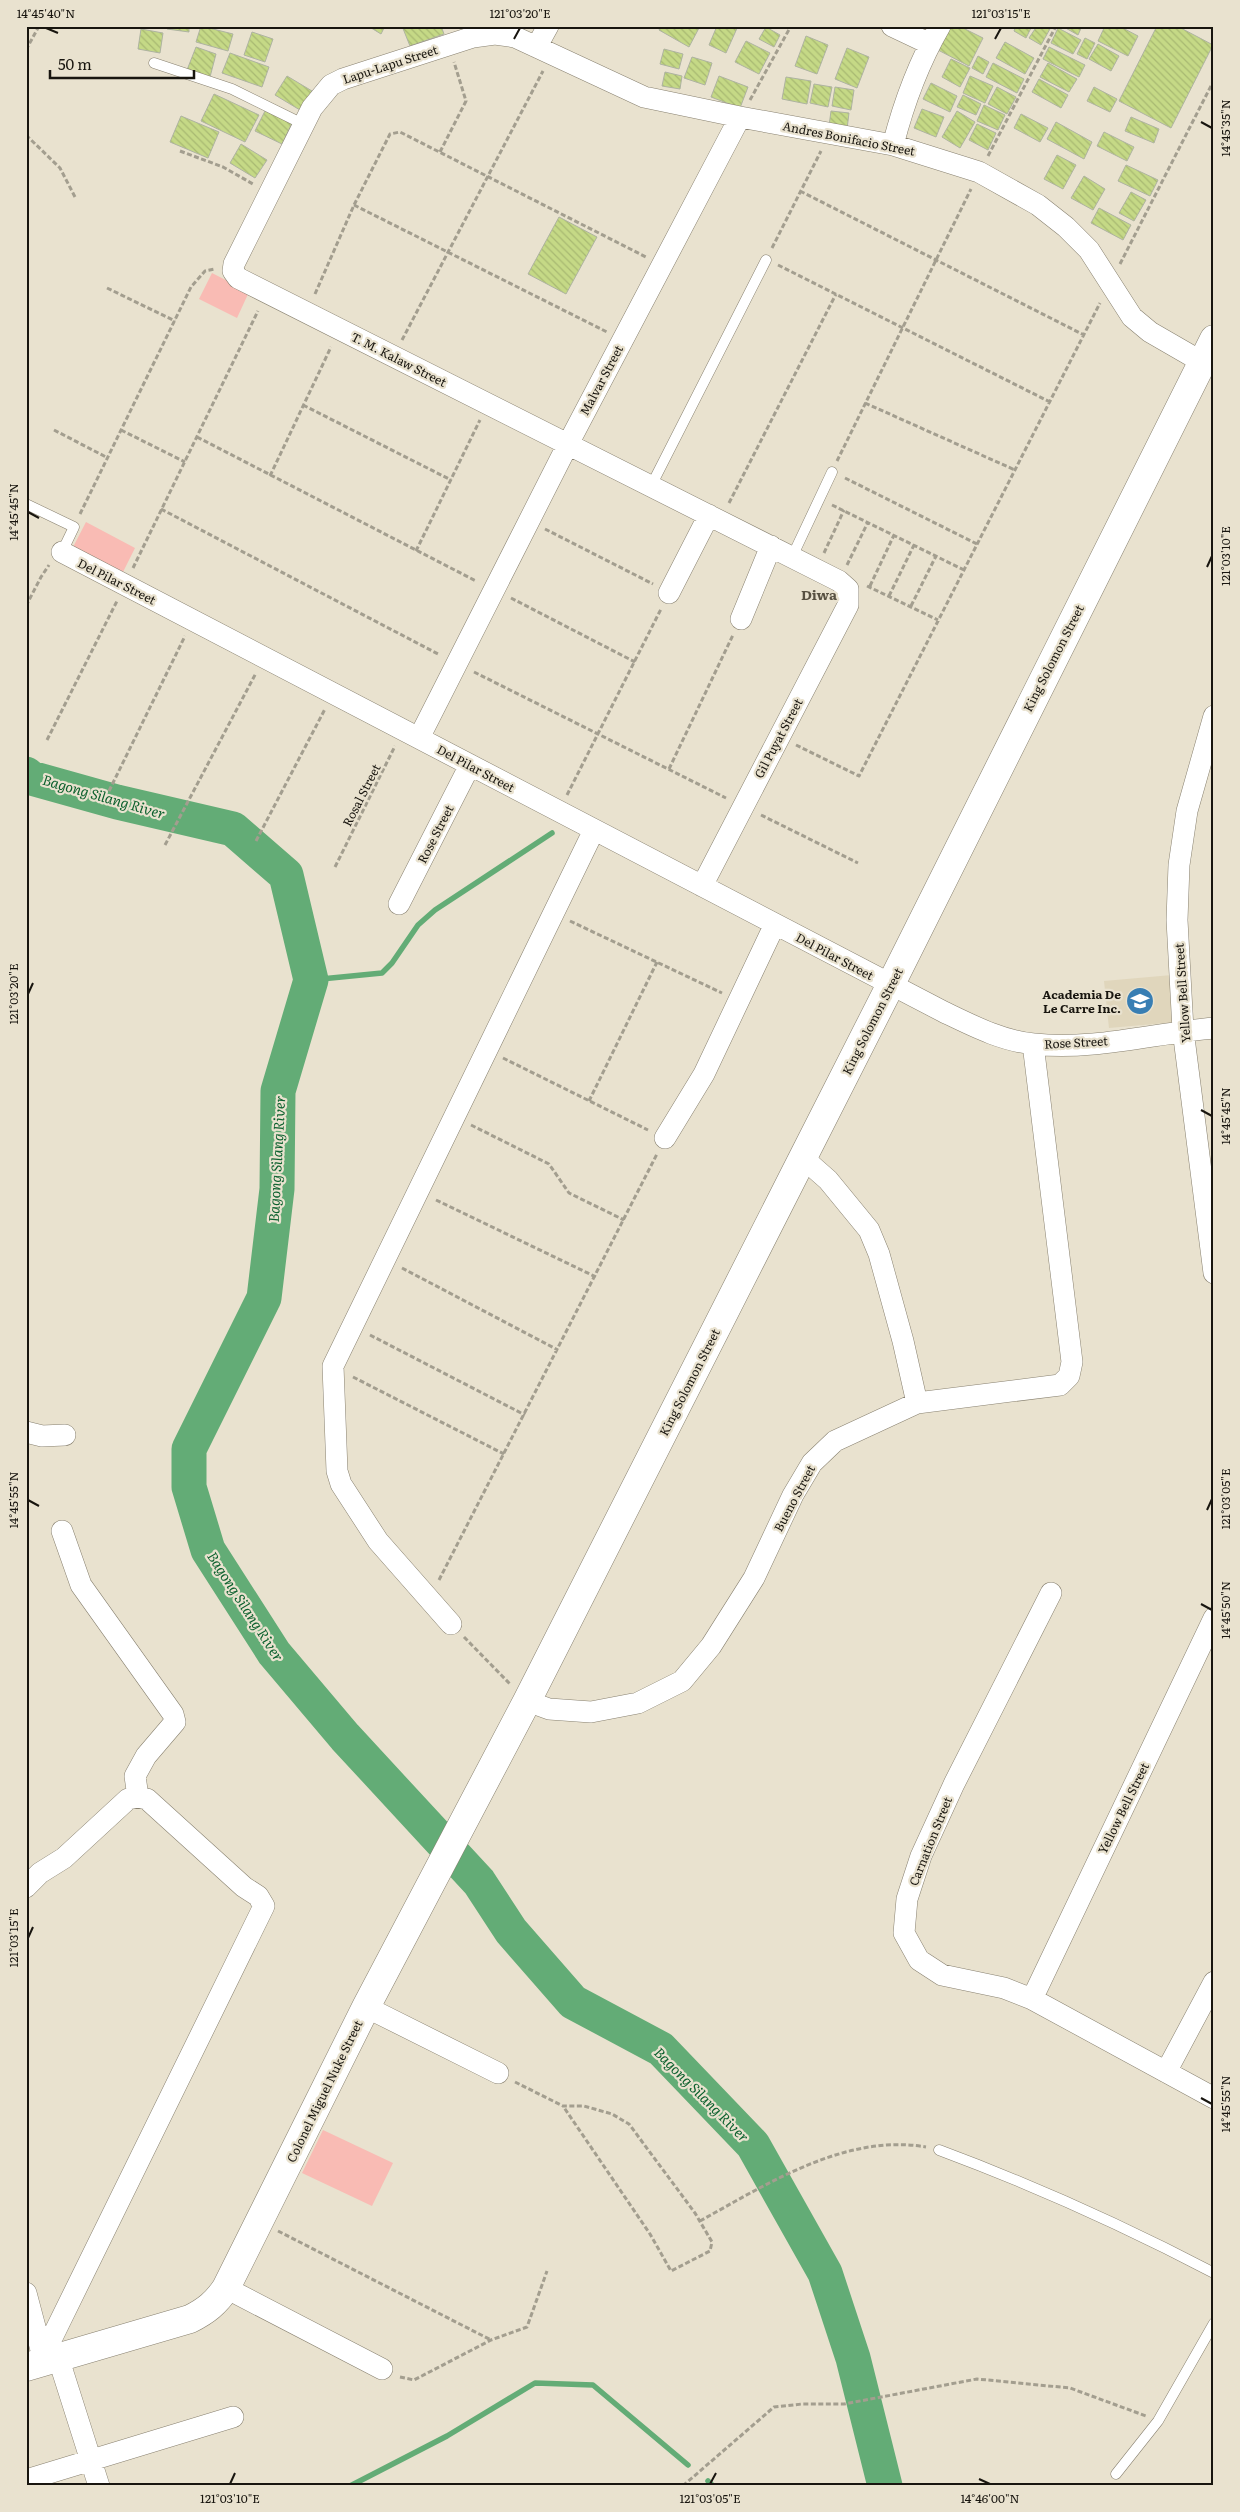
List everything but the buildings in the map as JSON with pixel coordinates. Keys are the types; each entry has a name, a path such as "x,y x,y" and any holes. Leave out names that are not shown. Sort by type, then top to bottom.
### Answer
{"street":[{"path":"545,49 548,26"},
{"path":"892,26 935,35 904,103 893,145"},
{"name":"Lapu-Lapu Street","path":"233,271 234,264 303,124 320,96 332,85 343,79 473,37 495,34 515,37 545,49"},
{"name":"Andres Bonifacio Street","path":"545,49 644,97 893,145 979,172 1038,205 1066,227 1089,250 1132,317 1150,332 1210,356"},
{"name":"Malvar Street","path":"412,734 457,664 568,444 740,117"},
{"name":"T. M. Kalaw Street","path":"233,271 238,278 771,546 844,585"},
{"name":"King Solomon Street","path":"527,1701 1210,356"},
{"path":"669,593 714,518"},
{"path":"741,618 771,546"},
{"name":"Del Pilar Street","path":"62,552 890,984"},
{"name":"Gil Puyat Street","path":"702,886 848,605 844,585"},
{"name":"Yellow Bell Street","path":"1214,716 1187,811 1179,865 1177,920 1183,1030 1214,1273"},
{"name":"Rose Street","path":"399,904 470,765"},
{"path":"451,1624 378,1541 338,1477 333,1366 594,830"},
{"path":"664,1138 704,1074 775,924"},
{"name":"Rose Street","path":"890,984 976,1027 1005,1038 1033,1044 1056,1046 1183,1030 1214,1028"},
{"name":"Bueno Street","path":"527,1701 549,1709 591,1712 638,1703 682,1681 711,1646 754,1578 794,1495 812,1463 835,1441 917,1403 1060,1384 1069,1376 1072,1362 1033,1044"},
{"path":"803,1158 828,1180 868,1230 879,1254 903,1342 917,1403"},
{"path":"26,1432 42,1436 65,1435"},
{"path":"62,1531 81,1585 173,1714 175,1722 146,1756 135,1776 138,1797"},
{"name":"Carnation Street","path":"1051,1593 954,1784 922,1856 907,1899 904,1933 919,1960 942,1975 1004,1988 1032,1999 1214,2098"},
{"name":"Yellow Bell Street","path":"1032,1999 1214,1618"},
{"name":"Colonel Miguel Nuke Street","path":"43,2360 190,2318 206,2311 217,2301 226,2288 366,2006 527,1701"},
{"path":"26,1887 40,1874 64,1858 128,1799 138,1797 147,1799 244,1887 258,1896 264,1904 264,1909 43,2360"},
{"path":"1166,2072 1214,1982"},
{"path":"366,2006 498,2073"},
{"path":"226,2288 382,2369"},
{"path":"26,2292 43,2360 91,2460 99,2486"},
{"path":"26,2480 233,2417"}],"lane":[{"path":"154,63 232,89 303,124"},
{"path":"651,486 766,260"},
{"path":"792,557 832,472"},
{"path":"26,504 74,527 62,552"},
{"path":"939,2150 1077,2205 1127,2228 1214,2273"},
{"path":"1116,2474 1158,2420 1214,2323"}],"path":[{"path":"26,50 39,26"},
{"path":"740,117 791,26"},
{"path":"977,544 832,472 979,172 1056,26"},
{"path":"440,152 466,100 448,45"},
{"path":"394,356 488,176 545,49"},
{"path":"778,737 859,776 1214,80"},
{"path":"307,312 354,204 390,134 400,132 662,266"},
{"path":"830,133 766,260 1050,402"},
{"path":"26,135 60,168 75,197"},
{"path":"180,151 223,167 269,193"},
{"path":"800,191 1084,335"},
{"path":"354,204 623,340"},
{"path":"74,527 191,287 205,271 213,269 233,271"},
{"path":"107,288 175,322"},
{"path":"47,740 125,585 267,292"},
{"path":"714,518 836,294"},
{"path":"270,476 339,328"},
{"path":"416,551 488,403"},
{"path":"865,403 1015,470"},
{"path":"303,405 450,480"},
{"path":"54,430 108,458"},
{"path":"121,430 185,462"},
{"path":"197,437 635,662"},
{"path":"820,498 964,570"},
{"path":"161,509 457,664 858,863"},
{"path":"816,569 844,510"},
{"path":"529,521 669,593 559,811"},
{"path":"868,522 844,585 870,586 938,620"},
{"path":"870,586 894,535"},
{"path":"890,596 914,545"},
{"path":"26,606 44,571 62,552"},
{"path":"910,606 936,556"},
{"path":"669,770 741,618"},
{"path":"109,790 193,620"},
{"path":"165,845 264,658"},
{"path":"256,841 333,693"},
{"name":"Rosal Street","path":"335,867 412,734"},
{"path":"554,913 738,1001"},
{"path":"589,1101 657,962"},
{"path":"429,1601 596,1277 664,1138 487,1050"},
{"path":"454,1117 550,1164 569,1193 624,1220"},
{"path":"418,1192 596,1277"},
{"path":"385,1259 558,1350"},
{"path":"352,1326 525,1415"},
{"path":"333,1366 504,1454"},
{"path":"451,1624 527,1701"},
{"path":"498,2073 563,2106 584,2106 612,2114 630,2124 700,2221 712,2242 713,2247 710,2251 671,2271 650,2234 563,2106"},
{"path":"700,2221 754,2192 817,2162 860,2149 903,2143 939,2150"},
{"path":"259,2222 491,2340"},
{"path":"382,2369 405,2379 414,2380 491,2340 527,2326 547,2271"},
{"path":"687,2486 685,2484 774,2407 802,2404 844,2404 977,2379 1070,2388 1158,2420"}],"shaded area":[{"path":"212,273 249,292 237,318 199,299"},
{"path":"86,522 135,548 121,576 71,551"},
{"name":"Academia De Le Carre Inc.","path":"1172,975 1177,1022 1109,1028 1104,981"},
{"path":"323,2130 393,2163 372,2206 302,2173"}],"waterway":[{"name":"Bagong Silang River","path":"26,774 31,778 117,802 233,829 286,875 311,980 278,1091 277,1189 264,1298 189,1449 189,1487 208,1550 274,1653 345,1737 479,1882 511,1931 573,2002 661,2049 753,2145 825,2273 853,2358 885,2486"},
{"path":"311,980 382,973 392,963 418,925 435,910 552,833"},
{"path":"350,2486 447,2436 535,2383 593,2385 688,2465"},
{"path":"708,2481 713,2486"}],"place":[{"name":"Academia De Le Carre Inc.","path":"1140,1001"}],"district":[{"name":"Diwa","path":"819,594"}]}
